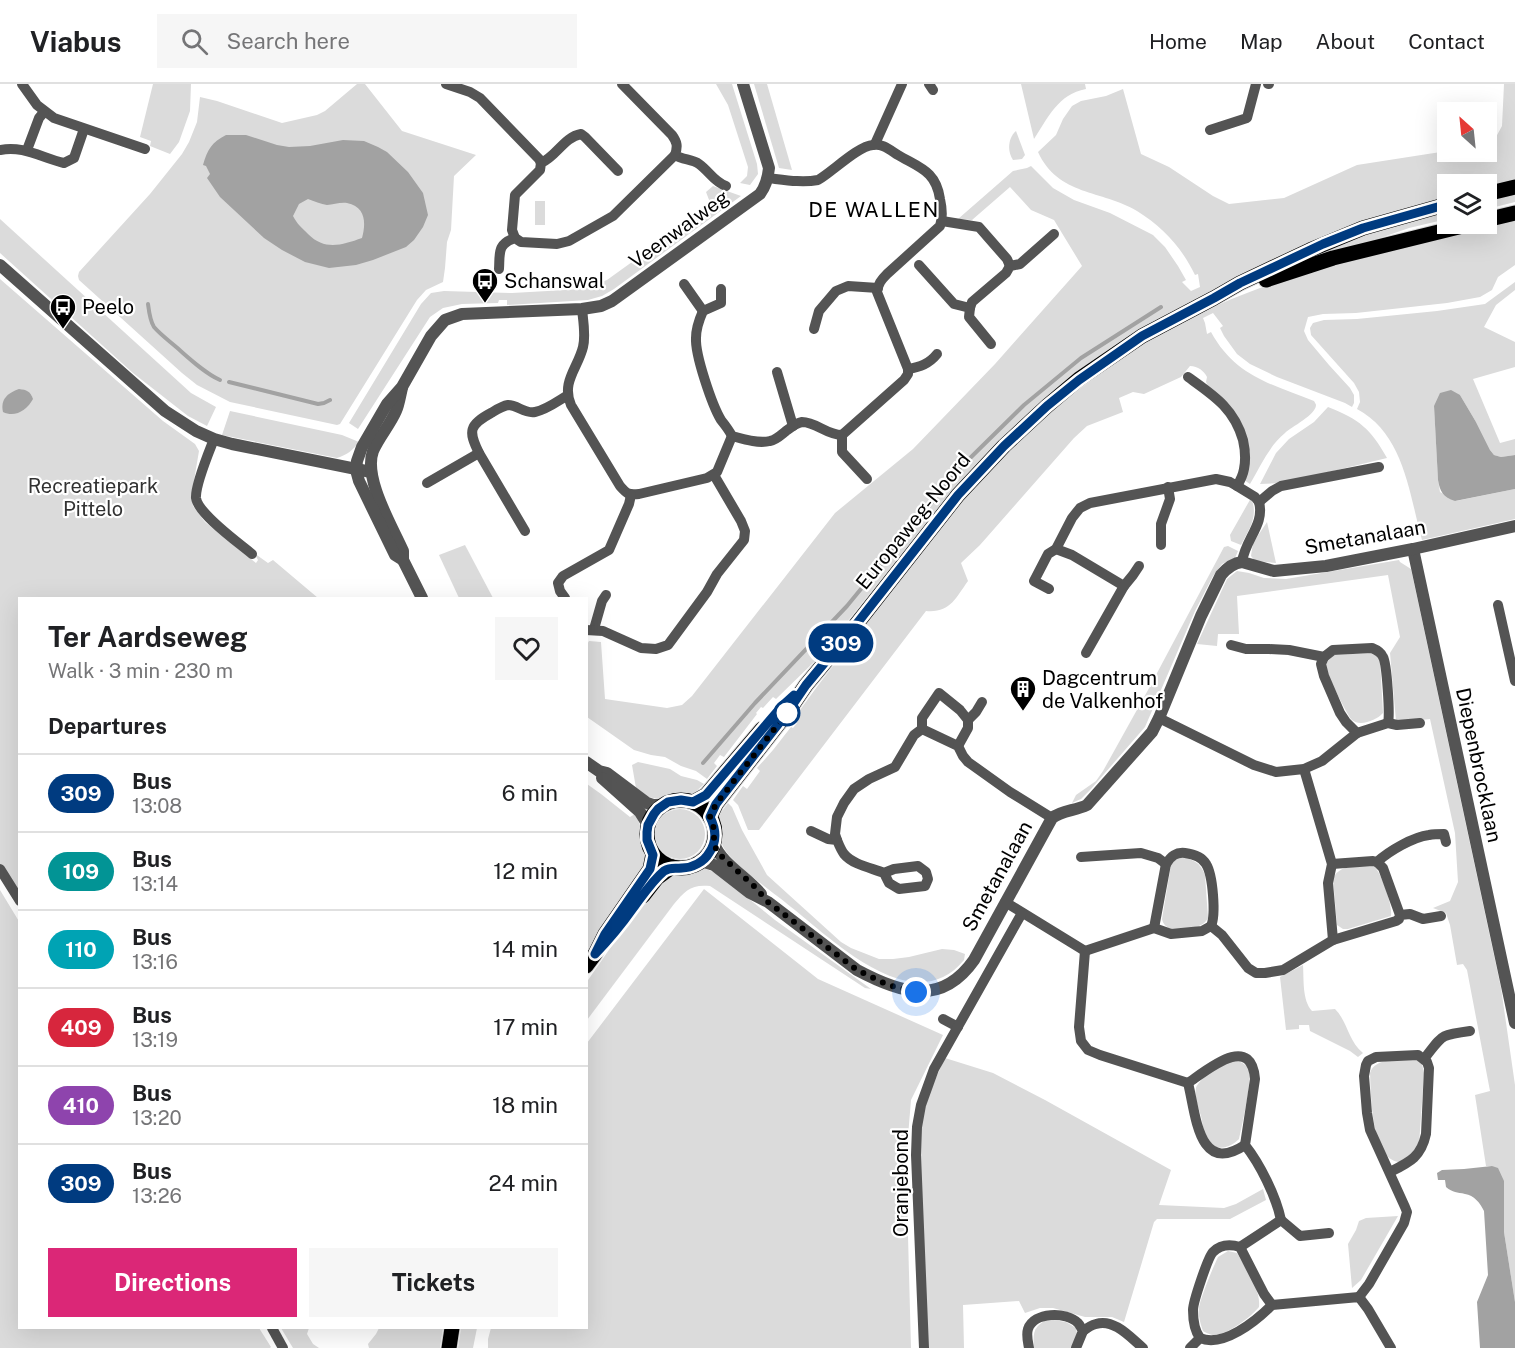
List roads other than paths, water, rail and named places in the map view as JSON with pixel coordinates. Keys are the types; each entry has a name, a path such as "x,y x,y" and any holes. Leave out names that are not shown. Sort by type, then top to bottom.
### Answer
{"main road":[{"path":"1497,191 1515,187"},
{"name":"Europaweg-Noord","path":"710,817 716,804 806,685 958,495 1018,432 1047,406 1079,380 1151,331 1240,283 1336,238 1391,219 1437,207"},
{"path":"1497,217 1515,213"},
{"name":"Europaweg-Noord","path":"1214,298 1333,258 1437,232"},
{"name":"Europaweg-Noord","path":"693,802 706,795 783,705 806,685"},
{"path":"681,800 693,802 703,808 710,817 714,829 714,844 709,854 692,866 672,867 653,855 647,840 648,825 654,814 668,802 681,800"},
{"path":"591,960 605,934 650,869 653,855"},
{"path":"591,960 657,878 672,867"},
{"path":"449,1348 452,1329"}],"street":[{"path":"22,84 44,112 54,118 145,149"},
{"path":"451,85 480,98 539,159 540,170 515,195 512,230 515,238 522,242 557,244 568,241 613,216 675,155 677,142 672,135 622,84"},
{"path":"721,289 721,303 703,311 696,339 698,356 718,413 732,436 770,441 801,422 812,424 828,433 842,435 908,374 877,292 879,282 936,230 942,221 939,189 931,176 886,148 875,144 858,152 818,180 768,178 767,157 743,84"},
{"path":"875,144 902,84"},
{"path":"1210,129 1247,118 1256,84"},
{"path":"27,150 39,118 44,112"},
{"path":"0,150 10,148 27,150 64,163 74,158 84,129"},
{"path":"541,163 549,160 572,137 581,134 618,171"},
{"path":"675,155 682,160 698,163 715,180 726,186"},
{"name":"Veenwalweg","path":"356,470 362,447 387,404 402,387 431,336 445,320 452,316 475,313 582,309 601,306 612,301 760,194 768,178"},
{"path":"942,221 979,227 1007,259 1010,266"},
{"path":"991,344 969,317 972,302 1006,273 1010,266 1020,264 1054,234"},
{"path":"499,269 501,248 506,241 515,238"},
{"path":"0,265 165,411 189,427 214,439 371,472 403,551 403,560 422,597"},
{"path":"919,265 954,304 970,308"},
{"path":"684,284 703,311"},
{"path":"814,329 819,311 836,291 848,286 878,288"},
{"path":"582,309 584,346 568,382 568,395 626,493 639,494 714,475 720,468 732,436"},
{"path":"908,369 931,362 938,354"},
{"path":"777,372 793,426"},
{"path":"1188,377 1215,396 1225,406 1238,426 1245,447 1245,461 1237,486"},
{"name":"Veenwalweg","path":"371,472 370,466 374,451 397,409 402,387"},
{"path":"525,531 479,453 472,440 471,432 474,424 500,407 509,405 530,413 568,395"},
{"path":"842,435 842,452 867,480"},
{"path":"214,439 196,498 199,507 221,529 252,554"},
{"path":"427,483 479,453"},
{"path":"1259,501 1281,486 1379,467"},
{"path":"356,470 364,494 395,555 403,560"},
{"path":"606,595 590,630 603,631 641,648 656,649 668,645 707,592 717,574 744,540 745,531 741,521 714,475"},
{"path":"1049,589 1034,581 1048,554 1056,549 1072,518 1080,508 1090,503 1216,479 1230,482 1259,501 1261,510 1258,524 1244,551 1242,562"},
{"path":"1161,545 1161,524 1170,499 1168,487"},
{"path":"564,597 558,583 563,576 609,550 631,495"},
{"name":"Smetanalaan","path":"701,861 719,868 750,892 768,902 857,970 900,989 916,992 946,986 964,972 976,955 1052,818 1059,813 1078,810 1087,805 1152,732 1201,616 1221,575 1232,566 1242,562 1265,570 1282,571 1326,566 1515,526"},
{"path":"1056,549 1072,555 1124,586"},
{"name":"Diepenbrocklaan","path":"1413,549 1515,1023"},
{"path":"1086,653 1124,586 1139,566"},
{"path":"1498,605 1515,681"},
{"path":"1231,645 1246,650 1289,650 1324,657"},
{"path":"1357,733 1340,713 1324,676 1322,664 1324,657 1334,650 1372,648 1381,653 1384,658 1388,723"},
{"path":"922,729 922,718 939,693 960,710 968,720 968,728 958,746"},
{"path":"968,720 982,702"},
{"path":"1159,718 1254,765 1276,772 1304,769 1322,761 1357,733 1388,723 1397,725 1420,723"},
{"path":"922,729 958,746 968,762 1052,818"},
{"path":"884,873 866,867 843,853 835,834 837,817 854,789 895,766 914,735 922,729"},
{"path":"588,763 599,771 607,773 646,803 663,805"},
{"path":"1304,769 1332,864 1328,883 1334,940"},
{"path":"599,771 602,779 640,812 648,825"},
{"path":"811,831 828,839 837,840"},
{"path":"1377,862 1384,855 1416,838 1444,834 1446,842"},
{"name":"Smetanalaan","path":"714,844 721,856 768,902"},
{"path":"1081,857 1141,853 1158,858 1166,864"},
{"path":"1005,902 1085,951 1154,928 1171,934 1202,931 1210,926 1214,915 1210,874 1206,863 1198,857 1184,853 1173,855 1166,864 1154,928"},
{"path":"1210,926 1222,935 1248,968 1256,972 1283,970 1334,940 1399,919 1400,915 1383,868 1377,862 1332,864"},
{"path":"0,870 18,898"},
{"name":"Oranjebond","path":"924,1348 916,1155 921,1105 934,1069 1022,913"},
{"path":"1400,915 1410,914 1423,919 1441,916"},
{"path":"1085,951 1079,1027 1084,1047 1100,1055 1188,1083"},
{"path":"976,955 993,964"},
{"path":"943,1019 958,1027"},
{"path":"1424,1059 1440,1038 1446,1034 1470,1031"},
{"path":"1281,1220 1240,1247 1222,1246 1210,1255 1193,1308 1195,1329 1200,1338 1211,1341 1232,1335 1262,1315 1272,1305 1359,1296 1369,1284 1406,1218 1407,1212 1370,1130 1366,1113 1364,1076 1366,1065 1372,1059 1381,1056 1414,1054 1424,1059 1430,1068 1424,1144 1421,1151 1407,1164 1390,1172"},
{"path":"1188,1083 1222,1060 1239,1057 1249,1062 1255,1073 1255,1079 1245,1145 1270,1189 1281,1220 1299,1236 1329,1233"},
{"path":"1188,1083 1199,1132 1202,1140 1211,1150 1224,1154 1245,1145"},
{"path":"1240,1247 1272,1305"},
{"path":"1359,1296 1391,1348"},
{"path":"1029,1348 1027,1333 1029,1326 1034,1321 1048,1315 1070,1318 1078,1322 1083,1331"},
{"path":"1076,1348 1083,1331 1099,1323 1111,1324 1143,1348"},
{"path":"273,1329 283,1348"},
{"path":"1190,1348 1200,1338"}],"waterway":[{"path":"148,304 156,330 196,364 220,380"},
{"path":"703,763 755,703 847,606 961,467 1024,405 1081,358 1161,307"},
{"path":"229,382 318,404 330,400"}],"place":[{"name":"Schanswal","path":"485,304"},
{"name":"Peelo","path":"63,330"},
{"name":"Dagcentrum de Valkenhof","path":"1023,712"}],"district":[{"name":"DE WALLEN","path":"874,209"}],"park label":[{"name":"Recreatiepark Pittelo","path":"93,498"}]}
